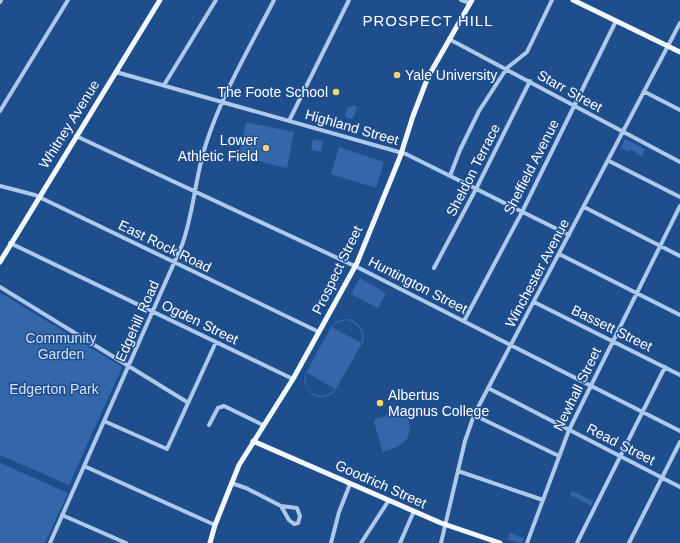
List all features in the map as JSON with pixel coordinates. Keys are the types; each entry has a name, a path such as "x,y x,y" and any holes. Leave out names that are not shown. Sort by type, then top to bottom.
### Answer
{"main road":[{"name":"Whitney Avenue","path":"0,261 160,0"},
{"path":"573,0 680,52"},
{"name":"Prospect Street","path":"210,543 215,524 239,465 293,379 355,266 402,153 413,116 428,77 471,2"},
{"name":"Goodrich Street","path":"253,441 445,525 500,543"}],"street":[{"path":"0,111 68,0"},
{"path":"164,85 216,0"},
{"name":"Edgehill Road","path":"50,543 175,263 187,230 206,146 223,102 274,0"},
{"path":"289,121 349,0"},
{"path":"461,0 471,2"},
{"path":"450,176 460,150 479,111 507,68 523,56 530,48 552,0"},
{"name":"Sheffield Avenue","path":"464,321 522,212 616,21"},
{"name":"Winchester Avenue","path":"441,543 458,471 474,415 680,23"},
{"name":"Starr Street","path":"449,39 507,68 623,133 680,162"},
{"name":"Highland Street","path":"116,72 402,153 569,235"},
{"name":"Sheldon Terrace","path":"434,268 476,189 530,81"},
{"path":"645,92 680,110"},
{"name":"Huntington Street","path":"76,136 355,266 680,431"},
{"path":"609,160 680,197"},
{"name":"East Rock Road","path":"0,186 39,197 319,332"},
{"name":"Newhall Street","path":"527,543 569,430 680,206"},
{"path":"584,207 680,256"},
{"name":"Ogden Street","path":"10,244 293,379"},
{"path":"559,254 680,315"},
{"path":"0,287 188,402"},
{"name":"Bassett Street","path":"534,302 680,375"},
{"path":"104,421 167,449 216,342"},
{"path":"577,543 665,367"},
{"name":"Read Street","path":"488,388 680,487"},
{"path":"209,425 218,408 224,406 263,425"},
{"path":"474,415 559,456"},
{"path":"629,543 680,442"},
{"path":"84,466 215,524"},
{"path":"458,471 543,500"},
{"path":"231,483 246,488 281,506 297,508 300,516 298,523 294,524 290,522 281,506"},
{"path":"331,543 339,512 350,484"},
{"path":"361,543 389,500"},
{"path":"400,543 414,511"},
{"path":"62,515 126,543"}],"green space":[{"path":"354,105 357,107 353,119 347,118 345,114 347,108"},
{"name":"Lower Athletic Field","path":"246,122 294,132 287,168 239,156"},
{"path":"313,139 323,141 321,152 311,150"},
{"path":"625,139 645,149 642,156 631,150 629,152 621,148"},
{"path":"339,147 384,162 376,188 331,174"},
{"path":"360,278 386,293 378,308 351,294"},
{"name":"Edgerton Park","path":"1,293 122,367 69,485 0,455"},
{"path":"346,319 354,321 362,330 364,338 363,342 334,392 329,396 318,397 313,395 309,391 306,386 305,374 331,327 337,321","holes":["346,320 354,323 360,328 362,335 361,343 332,327 337,323","307,373 335,389 323,396 319,396 311,392 306,385"]},
{"path":"406,409 410,426 408,438 399,446 383,452 374,422 376,419"},
{"path":"0,463 68,493 45,543 0,543"},
{"path":"572,491 593,501 591,506 570,495"},
{"path":"510,533 524,538 522,543 508,540"}],"place":[{"name":"Yale University","path":"397,75"},
{"name":"The Foote School","path":"336,92"},
{"name":"Lower Athletic Field","path":"266,148"},
{"name":"Albertus Magnus College","path":"380,403"}],"district":[{"name":"PROSPECT HILL","path":"428,21"}],"park label":[{"name":"Community Garden","path":"61,346"}]}
